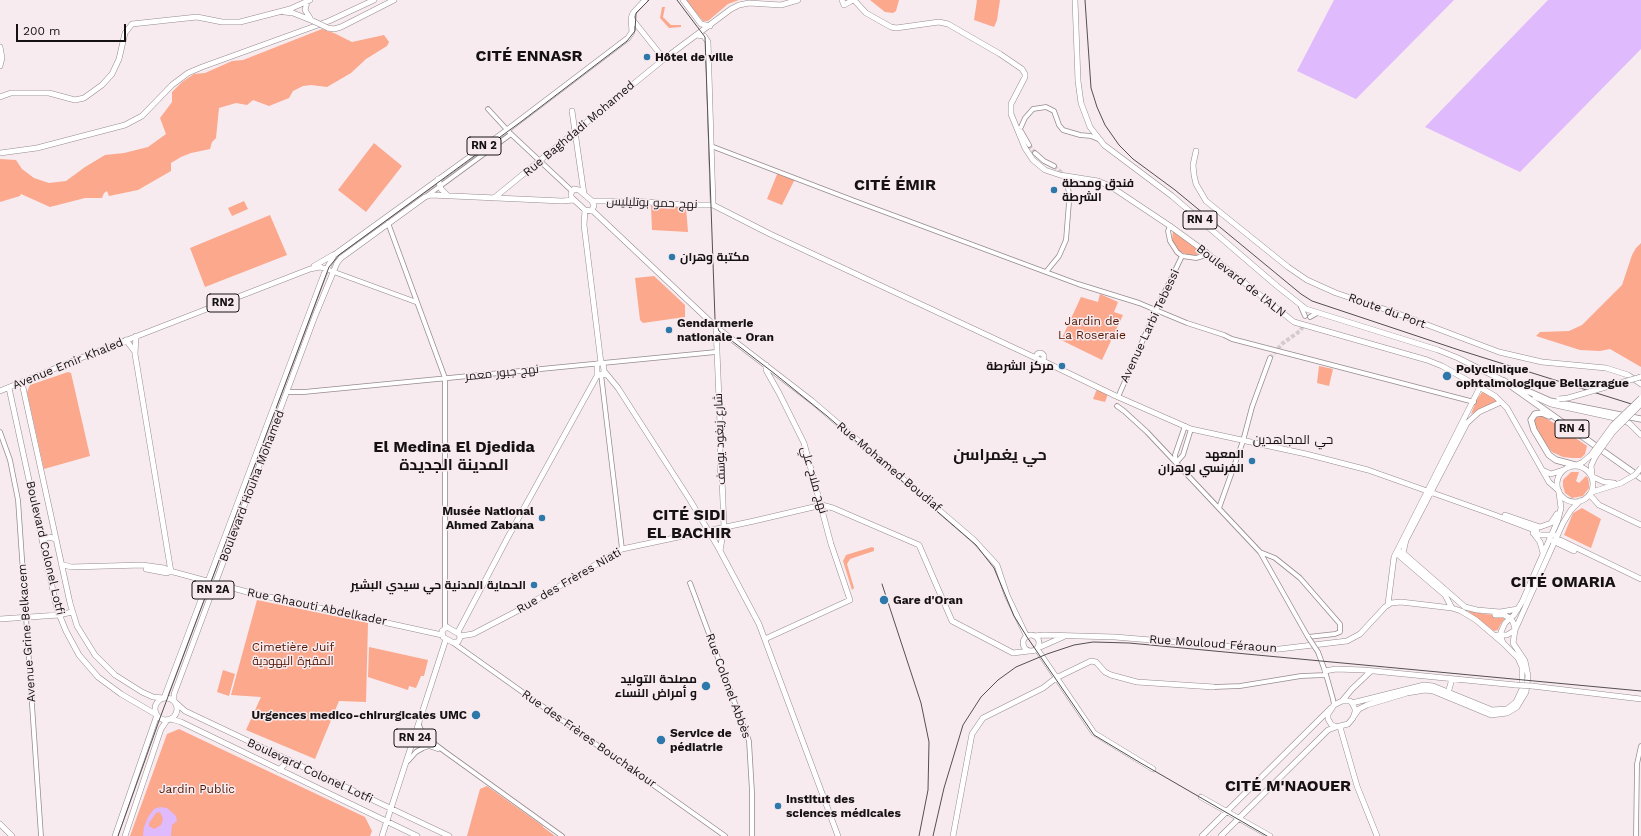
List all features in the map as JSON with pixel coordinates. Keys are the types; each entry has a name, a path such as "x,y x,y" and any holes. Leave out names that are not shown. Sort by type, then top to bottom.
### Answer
{"highway":[{"name":"RN 4","path":"1504,381 1550,401 1641,419"},
{"name":"RN 4","path":"1504,381 1641,478"},
{"path":"1561,422 1542,413 1535,414 1531,420 1534,430 1549,455 1556,460 1576,465"}],"main road":[{"path":"0,153 37,148 124,125 145,114 172,85 188,73 329,21 374,0"},
{"path":"278,12 293,13 328,28 334,29 341,27 394,0"},
{"path":"645,0 635,10 631,18 664,59"},
{"path":"683,0 699,21 704,25 710,26"},
{"name":"Rue Baghdadi Mohamed","path":"494,198 664,59 731,9 740,5 755,3 781,5 798,0"},
{"path":"842,0 844,5 853,0"},
{"name":"Boulevard de l'ALN","path":"853,0 866,12 891,27 896,28 939,22 948,24 1020,67 1024,72 1025,77 1011,104 1010,114 1025,148 1039,167 1051,174 1098,181 1110,186 1207,253 1294,322 1427,360 1442,366 1495,396 1507,408 1549,482 1559,492"},
{"name":"RN 4","path":"1075,0 1080,95 1083,112 1098,139 1119,157 1172,196 1298,304 1309,311 1438,350 1458,358 1504,381"},
{"path":"309,1 304,6 305,13 313,21"},
{"path":"0,97 11,93 49,93 74,100 84,98 102,85 112,74 119,59 125,33 132,24 197,17 222,22 240,22 278,12 309,1"},
{"name":"RN 2","path":"326,269 334,255 438,179 509,132 628,38 632,32 631,18"},
{"path":"696,35 705,37 708,42 714,205 764,232 1039,360 1116,398 1191,429 1359,467 1492,514 1502,520 1541,535 1556,537 1641,579"},
{"path":"0,47 2,58 0,66"},
{"path":"572,111 584,194"},
{"name":"Route du Port","path":"1196,151 1193,165 1194,175 1196,184 1206,201 1288,267 1307,280 1336,293 1396,313 1498,352 1542,362 1606,368 1628,375 1641,384"},
{"path":"438,179 440,186 447,196"},
{"path":"577,189 584,194 592,201 594,206 590,212 585,210 574,200 571,195 572,191 577,189"},
{"path":"424,197 431,195 562,201 574,200"},
{"name":"RN 2","path":"333,271 341,258 424,197"},
{"name":"نهج حمو بوتليليس","path":"592,201 634,201 688,205 714,205"},
{"path":"459,634 449,627 442,631 442,635 446,639 452,642 458,642 459,634 515,524 599,375 600,363 584,225 585,210"},
{"name":"Rue Mohamed Boudiaf","path":"592,210 716,326 832,418 983,548 997,565 1025,639"},
{"path":"310,269 334,255"},
{"name":"RN2","path":"136,336 310,269 320,267 326,269"},
{"name":"Boulevard Houha Mohamed","path":"163,698 209,582 326,269"},
{"name":"Boulevard Houha Mohamed","path":"174,701 175,691 333,271"},
{"name":"شارع زيغود يوسف","path":"716,326 720,424 720,470 722,479 724,527 719,549"},
{"path":"136,336 135,354 170,571"},
{"name":"Avenue Emir Khaled","path":"0,391 136,336"},
{"path":"126,340 135,354"},
{"path":"600,363 653,442 719,549 765,638 838,836"},
{"name":"نهج ملاح علي","path":"765,638 850,600 831,544 822,505 804,443 780,392 766,370 766,365"},
{"path":"599,375 608,375"},
{"path":"1533,394 1559,399 1568,398 1641,377"},
{"path":"1504,381 1551,404 1607,416 1628,423 1641,435"},
{"name":"Boulevard Colonel Lotfi","path":"22,383 72,612 79,630 90,648 110,670 142,692 155,697 163,698"},
{"path":"1403,553 1406,540 1480,387"},
{"name":"Boulevard Colonel Lotfi","path":"9,388 58,612 75,649 98,677 120,694 157,715"},
{"path":"1591,493 1594,485 1592,476 1593,456 1613,425 1641,398"},
{"path":"1118,405 1128,402"},
{"path":"1341,702 1351,702 1420,685 1433,686 1492,710 1507,708 1516,702 1522,689 1522,667 1518,658 1503,643 1469,615 1452,608 1401,602 1388,604 1392,564 1397,551 1429,491 1464,429 1472,418 1480,412 1501,402"},
{"path":"1541,469 1551,474 1583,462 1593,456 1617,427 1641,404"},
{"path":"1467,413 1472,418"},
{"path":"1576,465 1584,468 1592,476 1609,483 1621,483"},
{"path":"1221,836 1328,730 1348,724 1358,709 1367,705 1425,690 1433,691 1492,715 1511,712 1520,704 1527,688 1527,665 1513,643 1515,630 1556,537 1568,514 1591,493 1621,483 1635,475 1641,468"},
{"path":"1503,643 1500,636 1503,626 1518,609 1543,553 1556,537 1561,504 1557,480 1564,470"},
{"path":"1559,492 1568,501 1580,502"},
{"path":"1591,493 1599,505 1641,525"},
{"path":"1492,514 1505,515 1537,527 1543,527 1549,525 1553,521 1561,504"},
{"path":"822,505 833,508 920,545 952,621 1013,654 1037,648"},
{"name":"Rue des Frères Niati","path":"459,634 473,634 521,609 622,549 822,505"},
{"path":"41,533 47,535 54,531"},
{"path":"1535,532 1543,553"},
{"path":"42,540 49,537 56,539"},
{"path":"1554,542 1592,559 1609,563"},
{"path":"1397,551 1403,553 1462,604 1482,614 1504,615 1510,618 1515,630"},
{"path":"1397,551 1445,595 1452,608"},
{"name":"Rue Ghaouti Abdelkader","path":"62,567 138,567 142,565 164,568 170,571 251,593 442,635"},
{"name":"Rue Mouloud Féraoun","path":"1034,636 1114,637 1271,650 1347,641 1360,634 1380,610 1388,604"},
{"path":"1468,608 1480,611 1500,612 1518,609"},
{"path":"0,619 52,615 58,612 72,612"},
{"path":"1490,632 1500,636 1510,634 1515,630"},
{"path":"1018,653 1025,639 1034,636 1039,641 1037,648 1094,733 1153,769"},
{"name":"Rue Mouloud Féraoun","path":"1037,648 1064,636"},
{"name":"RN 24","path":"382,836 408,761 446,639"},
{"path":"1025,639 1024,647 1029,651"},
{"path":"953,836 972,734 983,718 1044,688 1056,678 1094,661 1107,673 1137,682 1214,687"},
{"path":"1326,673 1336,669 1371,671 1516,684 1641,699"},
{"path":"1202,836 1332,707 1341,702 1348,692 1371,671"},
{"path":"1448,693 1452,678"},
{"path":"1348,692 1348,698 1355,709 1354,716"},
{"path":"115,836 157,715 155,706 158,701 163,698 169,698 174,701 177,710 174,716 169,719 161,729 125,836"},
{"name":"Boulevard Colonel Lotfi","path":"174,701 185,712 449,836"},
{"path":"1332,707 1328,714 1328,719 1330,724 1338,727"},
{"path":"157,715 161,719 169,719"},
{"name":"Boulevard Colonel Lotfi","path":"169,719 181,722 417,836"},
{"path":"1338,727 1357,786 1377,836"},
{"path":"267,764 268,758 273,753"},
{"path":"279,770 284,765 284,758"},
{"path":"1201,797 1270,836"},
{"path":"0,824 12,836"}],"street":[{"path":"1029,145 1021,129 1025,118 1033,109 1046,107 1052,109 1056,114 1059,125 1063,130 1098,139"},
{"path":"488,109 509,132 572,191"},
{"path":"1086,135 1090,127"},
{"name":"RN 2","path":"424,197 509,132"},
{"path":"711,146 1046,272 1109,295 1139,303 1187,323 1232,339 1276,352 1474,402"},
{"path":"1035,153 1044,161 1054,166"},
{"path":"1046,272 1059,256 1066,240 1070,193 1067,183"},
{"path":"388,223 444,378 445,628"},
{"path":"1170,226 1168,231 1170,241 1177,252 1182,256 1196,258 1207,253"},
{"name":"Avenue Larbi Tebessi","path":"1116,398 1182,256"},
{"path":"326,269 416,302"},
{"path":"1298,304 1307,318 1317,313"},
{"name":"نهج جبور معمر","path":"287,392 304,392 716,352"},
{"path":"1219,508 1243,441 1252,407 1270,358"},
{"path":"599,375 622,549"},
{"path":"1118,405 1176,462 1260,552 1318,652 1332,695 1332,707"},
{"path":"1176,462 1175,455 1185,426"},
{"path":"1176,462 1183,455 1191,429"},
{"name":"Avenue Grine Belkacem","path":"0,432 10,460 17,494 41,836"},
{"path":"1260,552 1275,558 1300,578 1340,624 1340,632 1338,634 1308,637"},
{"name":"Rue Colonel Abbès","path":"690,583 750,741 752,836"},
{"name":"Rue des Frères Bouchakour","path":"452,642 726,836"},
{"path":"1214,687 1240,686 1326,673"},
{"path":"1332,695 1341,702"},
{"path":"419,725 423,735 562,836"},
{"path":"408,761 416,752 429,746 444,751"},
{"path":"1636,836 1637,764 1641,746"}],"green space":[{"path":"685,0 739,0 728,4 708,21 703,21"},
{"path":"870,0 899,0 896,11 893,13 885,12"},
{"path":"977,0 1000,0 997,20 994,27 974,20"},
{"path":"662,7 665,7 663,17 671,25 681,25 681,27 669,28 660,18"},
{"path":"322,29 352,42 384,35 389,42 387,46 366,59 351,73 327,87 311,85 303,86 293,91 289,98 269,106 253,100 247,105 236,103 219,108 216,138 212,142 210,149 181,157 171,163 171,171 138,190 109,196 107,191 104,193 102,198 85,198 50,207 21,194 20,196 0,202 0,159 16,160 22,169 34,178 49,183 66,181 105,155 124,153 148,147 166,134 160,118 172,102 172,92 182,82 194,74 205,73 232,61 243,60"},
{"path":"374,143 402,166 366,212 338,190"},
{"path":"778,172 795,179 782,205 767,199"},
{"path":"244,201 248,209 232,216 228,208"},
{"path":"651,206 686,207 688,232 652,230"},
{"path":"270,215 287,255 205,287 190,248"},
{"path":"1173,230 1203,252 1191,256 1179,251 1174,246 1172,241"},
{"path":"1641,243 1641,367 1610,349 1600,351 1580,350 1536,336 1540,332 1569,331 1582,325 1622,285 1632,255"},
{"path":"654,276 685,305 685,317 643,323 640,320 635,278"},
{"name":"Jardin de La Roseraie","path":"1100,294 1118,302 1114,312 1123,315 1102,360 1061,340 1081,297 1098,302"},
{"path":"1319,366 1333,369 1329,386 1317,383"},
{"path":"68,372 71,373 90,456 44,469 27,392 30,385"},
{"path":"1097,389 1108,394 1105,402 1093,399"},
{"path":"1483,391 1497,401 1471,414 1477,399"},
{"path":"1540,415 1587,446 1585,454 1581,458 1572,458 1563,457 1552,452 1543,441 1535,424 1535,419"},
{"path":"1571,472 1579,472 1576,481 1579,483 1586,476 1588,478 1589,488 1583,496 1572,498 1565,493 1563,480"},
{"path":"1582,508 1601,519 1591,548 1564,535 1573,513"},
{"path":"872,547 874,548 874,551 850,559 847,564 854,588 852,590 843,561 846,555"},
{"name":"Cimetière Juif المقبرة اليهودية","path":"257,600 368,623 366,702 339,701 315,759 246,730 261,697 231,695"},
{"path":"1461,606 1483,614 1499,615 1504,619 1498,630 1494,631"},
{"path":"369,647 428,660 424,676 421,676 416,688 409,686 408,690 368,677"},
{"path":"223,670 235,674 229,696 217,692"},
{"name":"Jardin Public","path":"179,729 365,817 372,831 370,836 130,836 167,734"},
{"path":"487,786 555,836 467,836 480,789"}],"shaded area":[{"path":"1334,0 1454,0 1356,99 1297,71"},
{"path":"1548,0 1641,0 1641,49 1520,172 1425,127"},
{"path":"160,807 167,808 176,816 177,821 172,825 171,836 143,836 144,827 148,817 154,809","holes":["160,812 163,819 161,825 154,829 149,826 149,823 156,813"]}],"tunnel":[{"path":"1029,145 1035,153"},
{"path":"1054,166 1062,173 1067,183"},
{"path":"1270,358 1283,343 1300,331 1305,323"}],"tram line":[{"path":"118,836 160,718 329,267 339,255 522,121 627,41 635,31 636,13 649,0"},
{"path":"677,0 705,37 715,319 719,331 827,416 976,545 994,568 1014,616 1027,637 1094,735 1267,836"}],"railway":[{"path":"1085,0 1091,88 1105,125 1119,145 1133,159 1175,190 1301,294 1312,301 1459,350 1641,407"},
{"path":"882,584 921,703 929,742 928,790 919,836"},
{"path":"933,836 944,788 963,725 981,697 998,680 1016,667 1074,645 1093,642 1129,643 1641,691"}],"place":[{"name":"Hôtel de ville","path":"647,57"},
{"name":"فندق ومحطة الشرطة","path":"1054,190"},
{"name":"مكتبة وهران","path":"672,257"},
{"name":"Gendarmerie nationale - Oran","path":"669,330"},
{"name":"مركز الشرطة","path":"1062,366"},
{"name":"Polyclinique ophtalmologique Bellazrague","path":"1447,376"},
{"name":"المعهد الفرنسي لوهران","path":"1252,461"},
{"name":"Musée National Ahmed Zabana","path":"542,518"},
{"name":"الحماية المدنية حي سيدي البشير","path":"534,585"},
{"name":"Gare d'Oran","path":"884,600"},
{"name":"مصلحة التوليد و أمراض النساء","path":"706,686"},
{"name":"Urgences medico-chirurgicales UMC","path":"476,715"},
{"name":"Service de pédiatrie","path":"661,740"},
{"name":"Institut des sciences médicales","path":"778,806"}],"district":[{"name":"CITÉ ENNASR","path":"529,56"},
{"name":"CITÉ ÉMIR","path":"895,185"},
{"name":"حي المجاهدين","path":"1293,440"},
{"name":"حي يغمراسن","path":"1000,455"},
{"name":"El Medina El Djedida المدينة الجديدة","path":"454,456"},
{"name":"CITÉ SIDI EL BACHIR","path":"689,524"},
{"name":"CITÉ OMARIA","path":"1563,582"},
{"name":"CITÉ M'NAOUER","path":"1288,786"}]}
